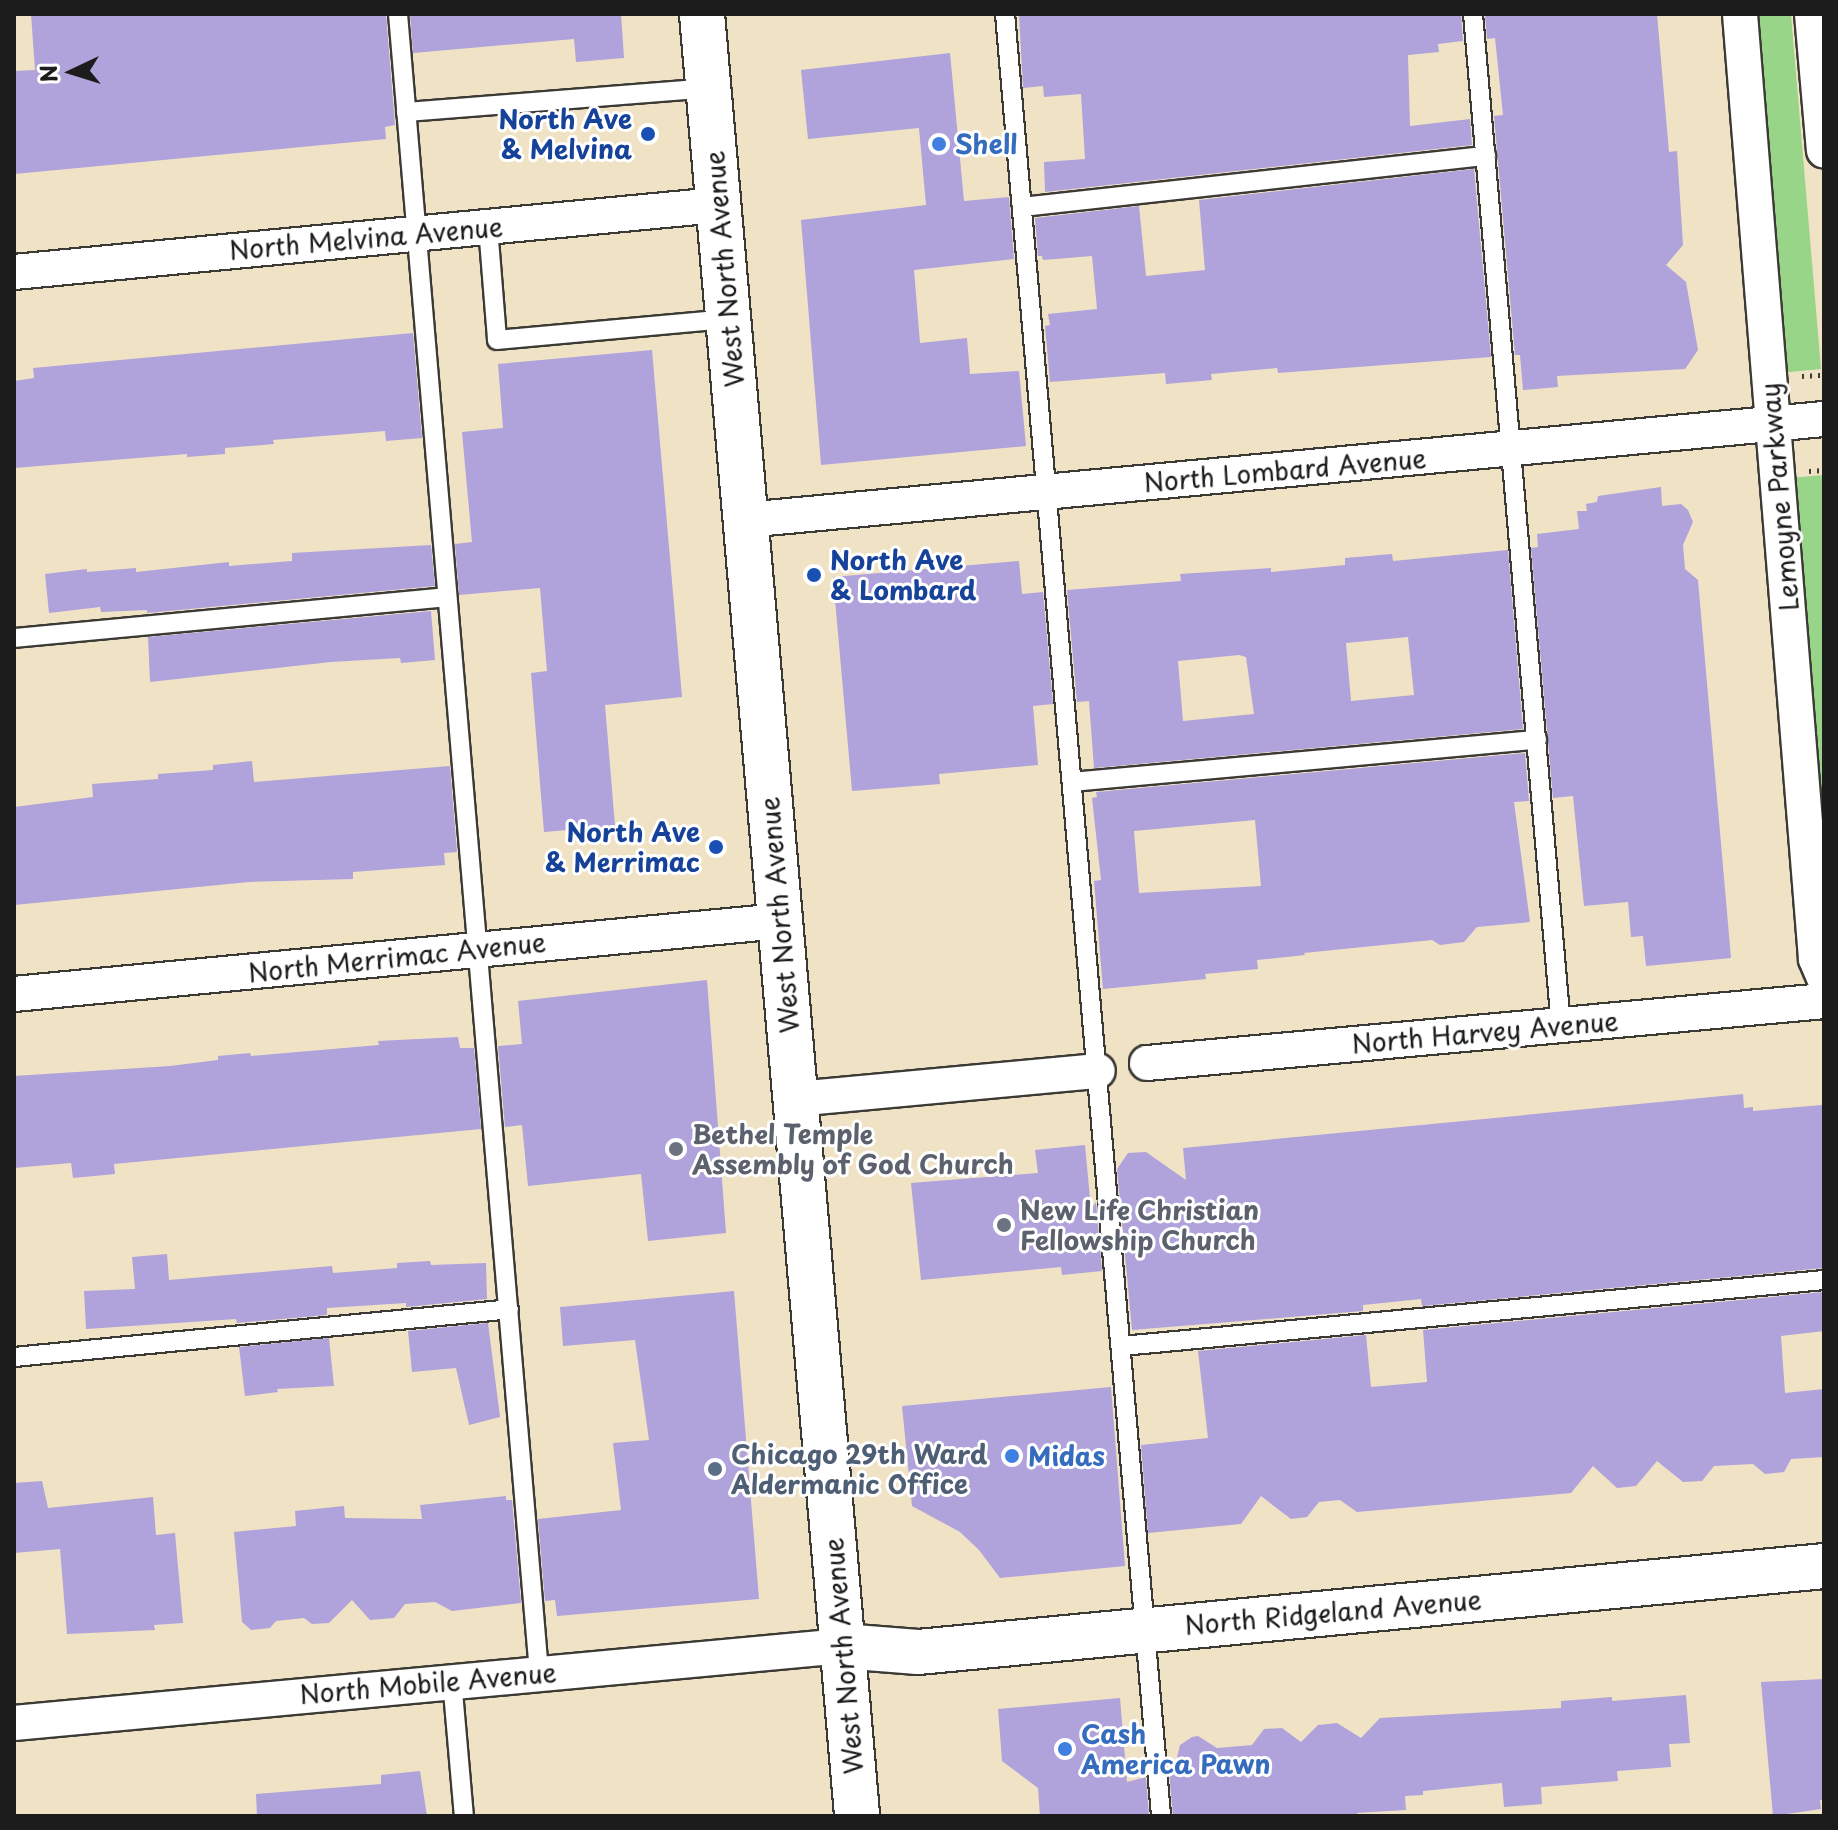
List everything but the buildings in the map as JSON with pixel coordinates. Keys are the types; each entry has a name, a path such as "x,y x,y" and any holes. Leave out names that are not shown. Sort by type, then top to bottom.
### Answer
{"main road":[{"name":"West North Avenue","path":"702,14 857,1816"},
{"name":"North Ridgeland Avenue","path":"842,1646 918,1652 1824,1566"}],"street":[{"name":"Lemoyne Parkway","path":"1740,14 1816,959 1824,978"},
{"path":"1812,14 1824,150"},
{"name":"North Melvina Avenue","path":"14,272 718,205"},
{"name":"North Lombard Avenue","path":"745,520 1824,419"},
{"name":"North Merrimac Avenue","path":"14,994 780,921"},
{"name":"North Harvey Avenue","path":"1147,1063 1824,1001"},
{"path":"795,1099 1098,1071"},
{"name":"North Mobile Avenue","path":"14,1723 842,1646"}],"lane":[{"path":"398,14 539,1672"},
{"path":"1005,14 1161,1816"},
{"path":"1473,14 1561,1025"},
{"path":"406,112 708,88"},
{"path":"1022,207 1486,156"},
{"path":"488,227 497,340 728,319"},
{"path":"14,638 447,597"},
{"path":"1072,782 1537,740"},
{"path":"1122,1346 1824,1280"},
{"path":"14,1357 509,1309"},
{"path":"452,1680 464,1816"}],"green space":[{"path":"1749,14 1791,14 1821,369 1780,373"},
{"path":"1824,475 1824,873 1789,478"}],"place":[{"name":"North Ave & Melvina","path":"648,134"},
{"name":"Shell","path":"939,144"},
{"name":"North Ave & Lombard","path":"814,575"},
{"name":"North Ave & Merrimac","path":"716,847"},
{"name":"Bethel Temple Assembly of God Church","path":"676,1149"},
{"name":"New Life Christian Fellowship Church","path":"1004,1225"},
{"name":"Midas","path":"1012,1456"},
{"name":"Chicago 29th Ward Aldermanic Office","path":"715,1469"},
{"name":"Cash America Pawn","path":"1065,1749"}]}
